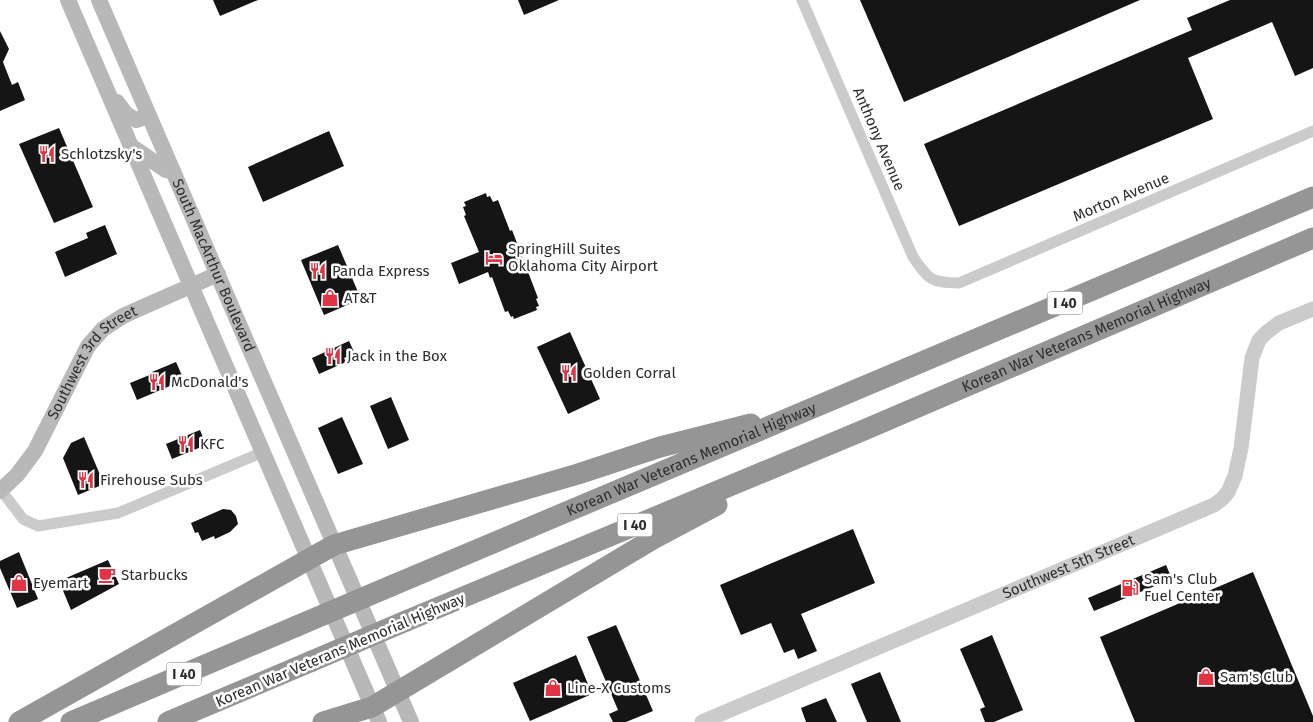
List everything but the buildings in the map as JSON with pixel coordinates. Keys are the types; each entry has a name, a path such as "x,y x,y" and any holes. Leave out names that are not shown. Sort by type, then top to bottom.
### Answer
{"highway":[{"name":"Korean War Veterans Memorial Highway","path":"72,722 1313,198"},
{"name":"Korean War Veterans Memorial Highway","path":"168,722 864,430 1313,238"},
{"path":"19,722 334,545 578,474 660,447 817,408"},
{"path":"323,722 376,715 397,691 680,524 864,430"}],"main road":[{"name":"South MacArthur Boulevard","path":"68,0 376,715"},
{"name":"South MacArthur Boulevard","path":"99,0 411,722"},
{"path":"106,86 126,114 136,120 149,116"},
{"path":"132,147 166,170 173,171"},
{"name":"Southwest 3rd Street","path":"1,487 16,475 35,451 88,346 103,329 123,316 218,274"}],"street":[{"name":"Anthony Avenue","path":"802,0 913,257 926,275 938,282"},
{"name":"Morton Avenue","path":"938,282 959,283 1313,131"},
{"name":"Southwest 5th Street","path":"702,722 1222,499 1228,492 1235,476 1252,358 1259,340 1279,323 1313,309"},
{"path":"1,487 24,519 38,526 118,513 263,452"}],"place":[{"name":"Schlotzsky's","path":"47,154"},
{"name":"SpringHill Suites Oklahoma City Airport","path":"494,258"},
{"name":"Panda Express","path":"318,271"},
{"name":"AT&T","path":"330,298"},
{"name":"Jack in the Box","path":"333,356"},
{"name":"Golden Corral","path":"569,373"},
{"name":"McDonald's","path":"157,382"},
{"name":"KFC","path":"186,444"},
{"name":"Firehouse Subs","path":"86,480"},
{"name":"Starbucks","path":"107,575"},
{"name":"Eyemart","path":"19,583"},
{"name":"Sam's Club Fuel Center","path":"1130,588"},
{"name":"Sam's Club","path":"1206,677"},
{"name":"Line-X Customs","path":"553,688"}]}
